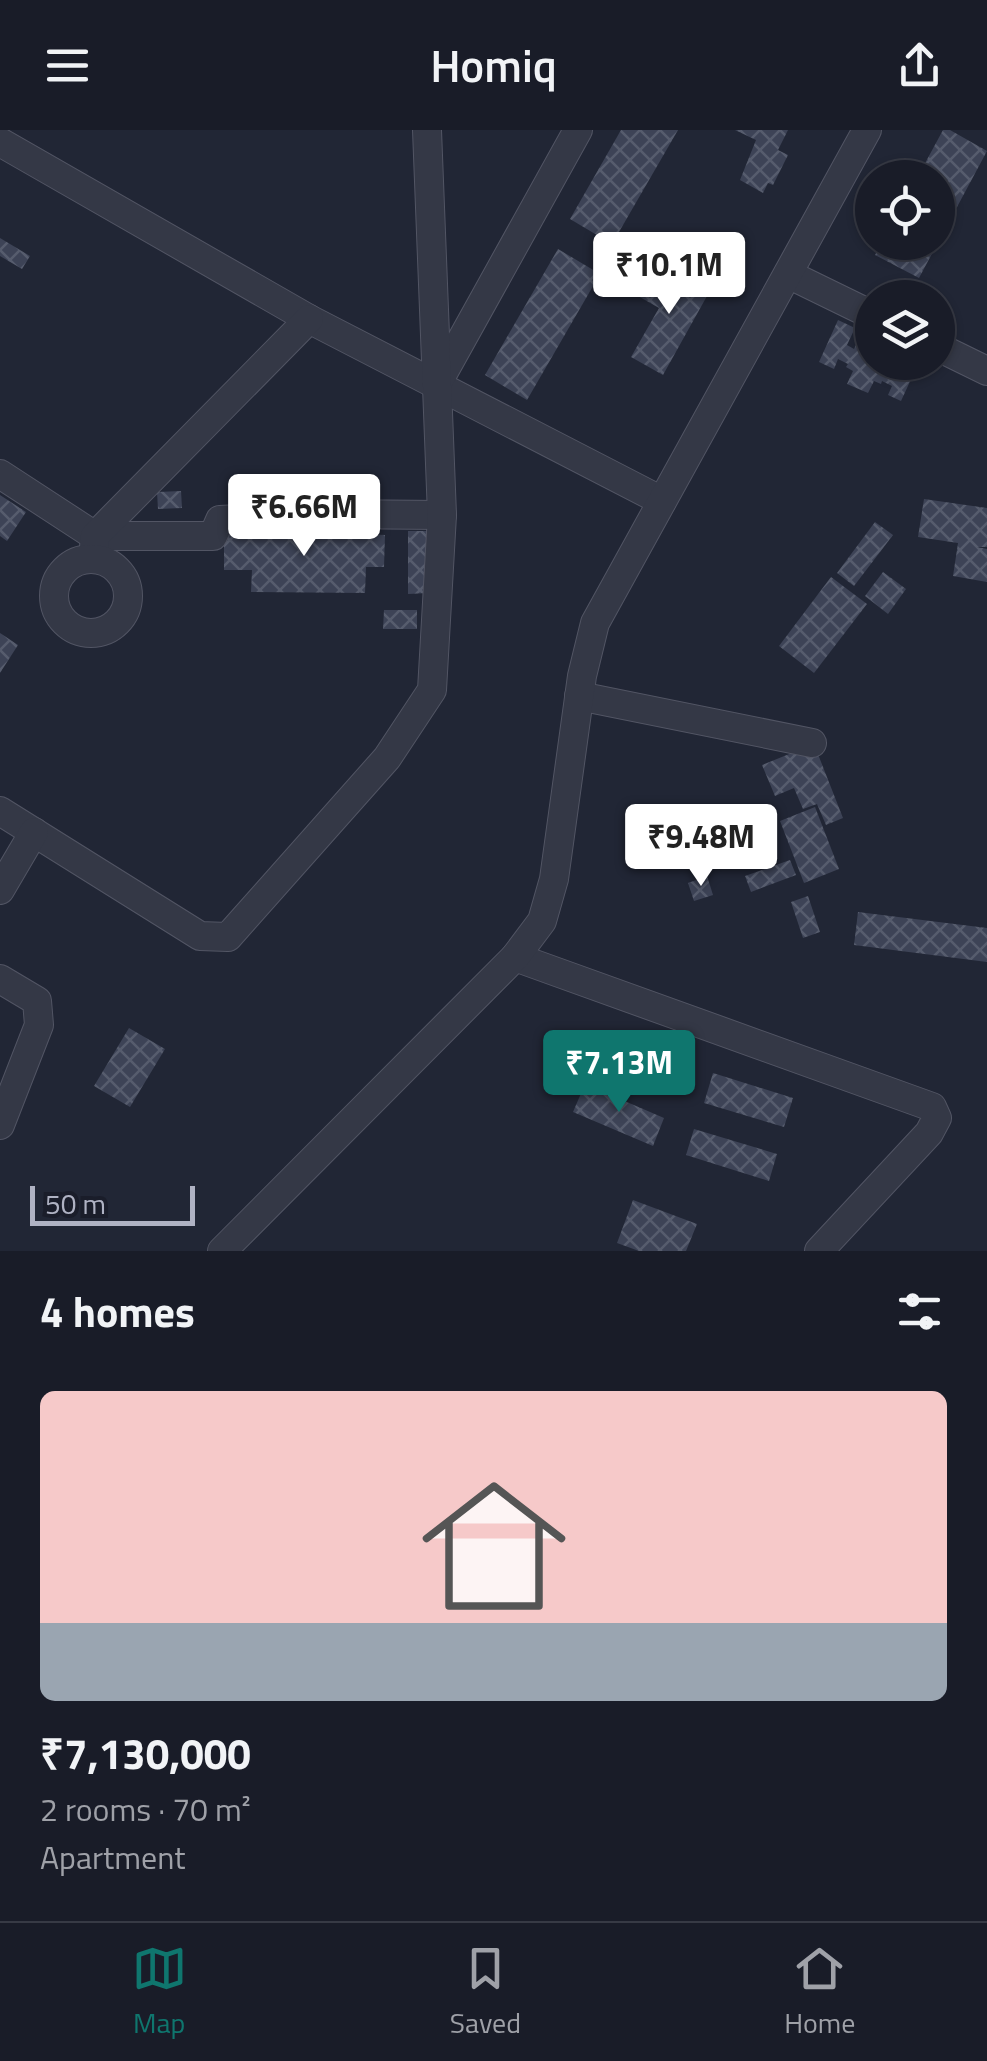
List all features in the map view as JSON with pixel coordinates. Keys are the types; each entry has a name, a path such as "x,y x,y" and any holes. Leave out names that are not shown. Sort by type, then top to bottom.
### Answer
{"street":[{"path":"0,811 200,936 228,938 387,758 432,690 442,515 426,130"},
{"path":"437,385 578,130"},
{"path":"222,1251 515,957 542,921 554,879 579,696 594,623 868,130"},
{"path":"0,142 309,319 662,501"},
{"path":"788,274 855,307"},
{"path":"94,548 309,319"},
{"path":"955,355 987,371"},
{"path":"0,474 94,548 213,536 220,520 328,514 442,515"},
{"path":"579,696 812,743"},
{"path":"0,890 34,832"},
{"path":"515,957 932,1107 937,1118 929,1133 819,1251"},
{"path":"0,979 37,1001 39,1012 39,1025 0,1125"}],"building":[{"path":"621,130 678,130 612,244 570,219"},
{"path":"735,130 788,130 778,150 788,155 773,185 768,183 763,193 740,180 756,140"},
{"path":"943,130 950,130 987,151 955,211 955,160 927,160"},
{"path":"0,238 30,256 22,269 0,256"},
{"path":"558,249 600,274 527,400 485,375"},
{"path":"885,260 929,260 919,278"},
{"path":"681,270 712,287 663,375 631,357 659,308 638,296 652,271 673,283"},
{"path":"838,320 855,328 847,345 855,347 855,380 911,380 901,401 888,395 892,386 882,381 874,381 868,393 847,384 853,371 838,359 834,369 819,362"},
{"path":"181,491 182,508 158,509 157,492"},
{"path":"0,495 26,512 7,541 0,536"},
{"path":"924,499 987,508 987,547 977,547 987,549 987,582 953,576 958,543 918,537"},
{"path":"875,522 893,535 854,586 837,573"},
{"path":"224,529 366,530 366,534 385,535 384,567 366,567 365,593 251,592 252,570 224,570"},
{"path":"408,531 428,531 429,593 408,594"},
{"path":"883,572 906,589 888,614 865,596"},
{"path":"831,577 867,604 814,673 779,646"},
{"path":"384,610 417,610 417,629 383,629"},
{"path":"0,633 18,645 0,673"},
{"path":"814,744 843,818 826,825 817,804 803,809 794,788 775,796 762,765"},
{"path":"815,807 839,869 804,883 780,821"},
{"path":"758,826 765,846 729,859 721,839"},
{"path":"790,860 796,875 751,892 745,876"},
{"path":"707,876 713,895 694,901 688,883"},
{"path":"808,896 820,932 803,938 791,902"},
{"path":"858,912 987,928 987,962 854,945"},
{"path":"129,1028 165,1049 130,1107 94,1086"},
{"path":"713,1073 793,1098 784,1127 704,1103"},
{"path":"585,1084 664,1118 653,1146 573,1112"},
{"path":"694,1129 777,1154 769,1181 686,1155"},
{"path":"633,1200 697,1224 686,1251 639,1251 617,1243"}]}
